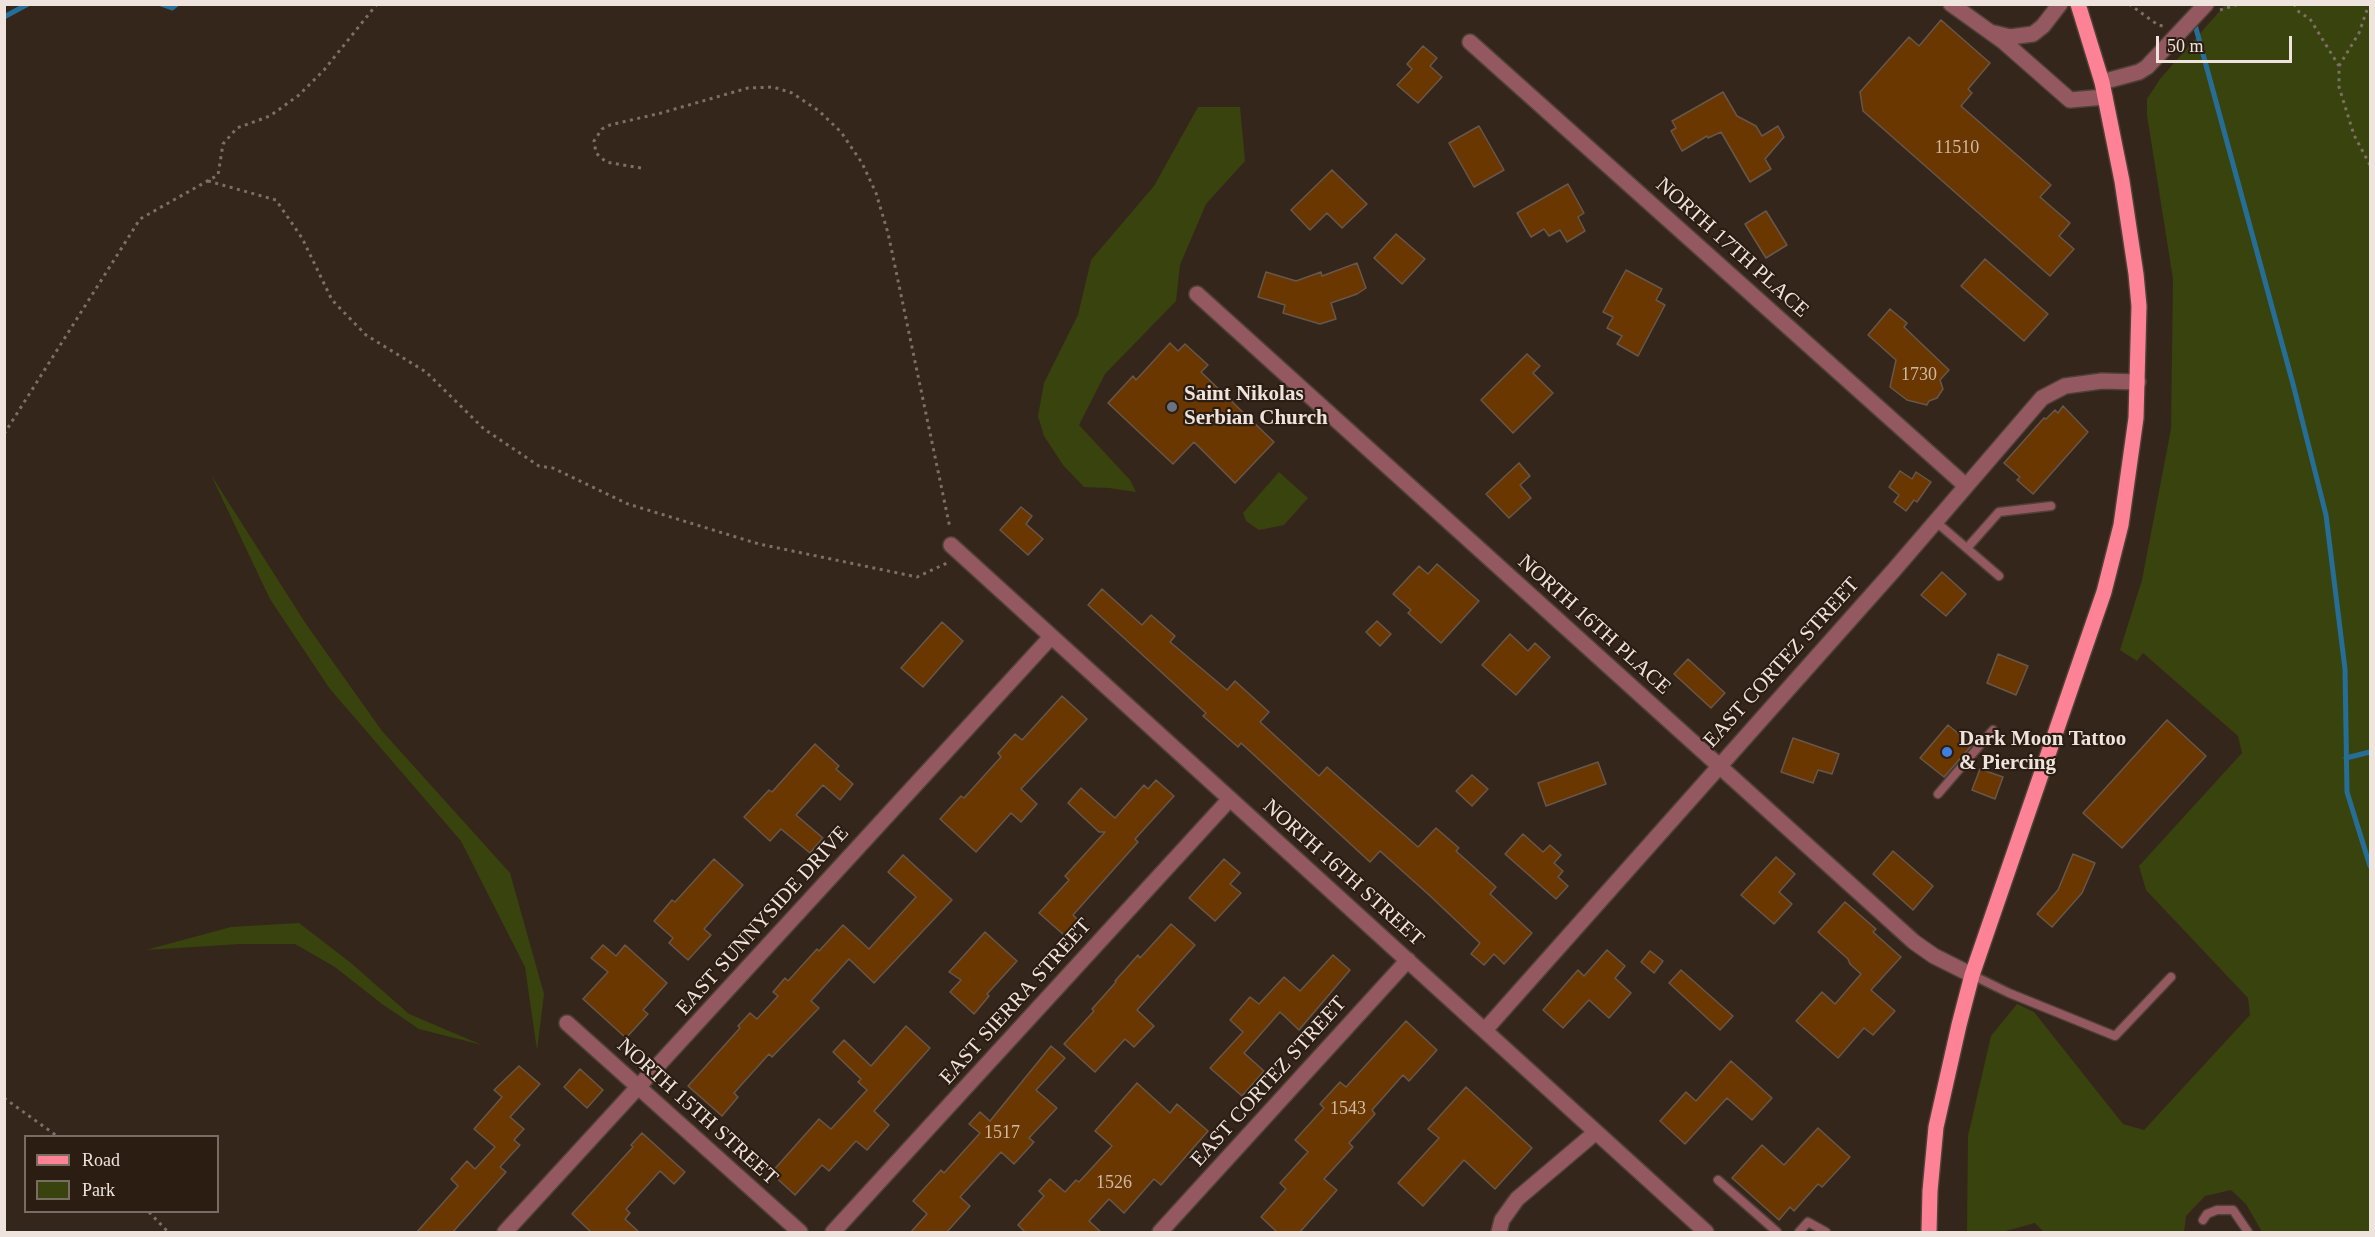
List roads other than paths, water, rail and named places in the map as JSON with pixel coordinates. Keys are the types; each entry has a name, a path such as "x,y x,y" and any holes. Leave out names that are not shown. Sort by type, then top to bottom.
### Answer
{"main road":[{"path":"1929,1233 1936,1127 1946,1075 1972,975 2104,592 2121,525 2135,428 2138,382 2136,274 2122,181 2103,90 2078,4"}],"street":[{"path":"1951,4 1991,33 2070,100 2103,90 2147,67 2206,4"},
{"path":"1991,33 2010,37 2033,34 2043,26 2060,4"},
{"name":"NORTH 17TH PLACE","path":"1470,42 1966,486"},
{"name":"NORTH 16TH PLACE","path":"1197,294 1914,942 1934,956 1972,975"},
{"name":"EAST CORTEZ STREET","path":"1485,1030 2042,398 2065,386 2102,381 2138,382"},
{"name":"NORTH 16TH STREET","path":"957,550 1706,1233"},
{"name":"EAST SUNNYSIDE DRIVE","path":"505,1233 1051,637"},
{"name":"EAST SIERRA STREET","path":"833,1233 1229,800"},
{"name":"EAST CORTEZ STREET","path":"1160,1233 1408,960"},
{"name":"NORTH 15TH STREET","path":"567,1023 800,1233"},
{"path":"1499,1233 1502,1220 1517,1199 1596,1132"}],"lane":[{"path":"1967,548 2000,512 2051,506"},
{"path":"1935,521 1999,576"},
{"path":"1938,794 1993,730"},
{"path":"1972,975 2009,993 2115,1036 2171,977"},
{"path":"1718,1180 1777,1233"},
{"path":"2203,1220 2207,1214 2217,1210 2233,1210 2248,1233"},
{"path":"1799,1233 1808,1222 1826,1233"}],"waterway":[{"path":"4,17 28,4"},
{"path":"161,4 172,8 177,4"},
{"path":"2194,21 2293,384 2326,515 2345,669 2347,792 2370,866"},
{"path":"2346,758 2370,752"}],"place":[{"name":"Saint Nikolas Serbian Church","path":"1172,407"},
{"name":"Dark Moon Tattoo & Piercing","path":"1947,752"}]}
